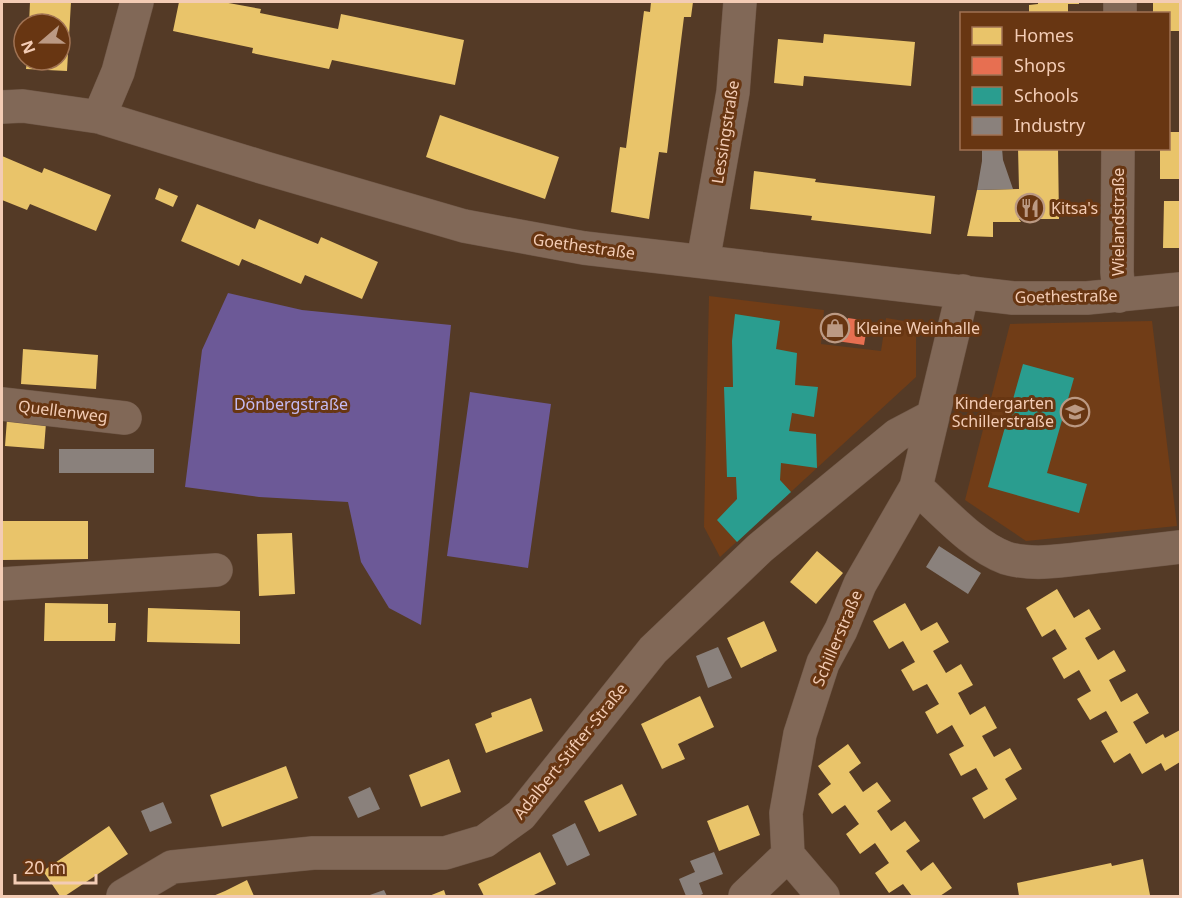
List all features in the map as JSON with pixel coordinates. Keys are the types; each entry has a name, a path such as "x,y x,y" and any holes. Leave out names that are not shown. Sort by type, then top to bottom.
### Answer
{"street":[{"path":"99,117 117,72 137,2"},
{"name":"Lessingstraße","path":"704,261 733,93 740,2"},
{"name":"Goethestraße","path":"2,107 23,106 99,117 464,226 584,248 1013,298 1086,298 1180,289"},
{"name":"Wielandstraße","path":"1118,150 1117,272 1119,296"},
{"name":"Schillerstraße","path":"788,855 786,813 800,734 823,663 841,630 860,584 916,487 963,291"},
{"name":"Quellenweg","path":"2,404 125,418"},
{"name":"Adalbert-Stifter-Straße","path":"123,897 172,867 313,853 445,853 485,841 521,815 653,650 718,587 760,548 897,435 933,416"},
{"path":"916,487 980,544 1005,557 1025,562 1180,547"},
{"path":"2,584 216,570"},
{"path":"745,897 788,855 823,897"}],"shaded area":[{"path":"709,296 824,310 821,344 881,351 886,318 916,323 916,377 720,557 704,527"},
{"name":"Kindergarten Schillerstraße","path":"1152,321 1177,526 1026,541 965,500 1010,324"}],"green space":[{"name":"Dönbergstraße","path":"228,293 302,310 451,325 421,625 389,608 361,562 348,502 259,497 185,487 202,350"},
{"path":"470,392 551,404 528,568 447,556"}],"building: Homes":[{"path":"30,2 71,2 70,12 30,12"},
{"path":"179,2 223,2 261,9 260,13 338,29 341,14 464,40 455,85 332,60 329,69 252,53 253,48 173,31"},
{"path":"651,2 693,2 691,17 684,17 667,153 659,152 649,219 611,212 620,147 626,148 644,11 650,12"},
{"path":"1038,2 1079,2 1079,4 1068,4 1068,12 1029,12 1029,5 1038,4"},
{"path":"1153,2 1180,2 1180,31 1170,31 1170,12 1153,12"},
{"path":"824,34 915,42 911,86 804,76 803,86 774,83 778,39 823,43"},
{"path":"440,115 559,157 545,199 426,157"},
{"path":"1170,132 1180,132 1180,179 1160,179 1160,150 1170,150"},
{"path":"1018,150 1058,150 1059,219 1019,219 1021,222 993,222 993,237 967,236 977,190 1019,189"},
{"path":"2,156 42,173 44,168 111,195 96,231 30,204 27,210 2,200"},
{"path":"754,171 816,179 815,182 935,196 931,234 811,220 812,216 750,209"},
{"path":"159,188 178,196 173,207 155,199"},
{"path":"1164,201 1180,201 1180,248 1163,248"},
{"path":"197,204 255,229 259,219 318,244 321,237 378,262 362,299 305,275 301,284 242,259 239,266 181,241"},
{"path":"23,349 98,355 96,389 21,384"},
{"path":"7,419 46,423 44,449 5,446"},
{"path":"2,521 88,521 88,559 2,560"},
{"path":"292,533 295,594 259,596 257,534"},
{"path":"817,551 843,573 816,604 790,582"},
{"path":"1057,589 1074,618 1089,609 1101,629 1085,638 1098,660 1114,650 1126,671 1109,680 1121,702 1137,693 1149,713 1133,722 1146,744 1163,734 1165,738 1180,730 1180,762 1165,771 1161,763 1142,774 1130,753 1114,763 1101,741 1118,732 1106,711 1090,720 1077,699 1091,691 1079,670 1064,679 1052,658 1067,649 1055,629 1042,637 1026,608"},
{"path":"45,603 108,604 108,623 116,623 115,641 44,641"},
{"path":"905,603 921,631 937,622 949,642 933,651 946,673 961,664 973,685 958,693 970,715 985,706 997,728 982,736 994,757 1010,748 1022,769 1005,779 1017,799 984,819 972,798 988,789 976,768 961,776 949,754 964,746 952,725 937,734 925,712 939,704 927,684 913,691 901,670 915,662 903,641 889,649 873,621"},
{"path":"148,608 240,611 240,644 147,642"},
{"path":"764,621 777,651 741,668 727,638"},
{"path":"700,696 714,727 678,744 685,759 662,769 641,724"},
{"path":"531,698 543,731 486,753 475,724 492,717 491,713"},
{"path":"848,744 861,763 849,772 863,792 877,782 891,801 877,811 891,831 905,821 920,841 906,851 921,871 933,862 952,888 940,896 912,896 903,884 889,893 875,873 889,863 875,843 860,854 846,834 859,824 845,805 832,814 818,794 831,784 818,766"},
{"path":"449,759 461,792 421,807 409,775"},
{"path":"286,766 298,798 222,827 210,795"},
{"path":"622,784 637,815 599,832 584,801"},
{"path":"748,805 760,835 719,851 707,821"},
{"path":"109,826 128,854 65,896 60,896 43,871"},
{"path":"540,852 556,884 532,896 484,896 478,884"},
{"path":"1143,859 1150,895 1019,896 1017,883 1111,863 1112,866"},
{"path":"247,880 254,896 213,896 225,891"},
{"path":"444,890 446,896 429,896"}],"building: Shops":[{"path":"848,318 868,321 864,345 823,339 826,319 847,322"}],"building: Schools":[{"path":"735,314 780,321 776,349 797,353 795,385 818,387 814,417 792,413 789,431 816,434 817,468 781,463 780,480 791,492 737,542 717,520 737,499 736,477 727,477 724,387 733,387 732,341"},
{"path":"1023,364 1074,378 1047,473 1087,484 1079,513 988,487"}],"building: Industry":[{"path":"982,150 1002,150 1003,160 1013,189 977,190"},
{"path":"59,449 154,449 154,473 59,473"},
{"path":"939,546 981,573 968,594 926,567"},
{"path":"718,647 732,678 708,688 696,656"},
{"path":"370,787 380,809 358,818 348,797"},
{"path":"163,802 172,823 150,832 141,811"},
{"path":"575,823 590,855 567,866 552,835"},
{"path":"714,852 723,874 699,883 703,894 686,896 679,879 695,872 690,861"},
{"path":"384,890 387,896 367,896"}],"place":[{"name":"Kitsa's","path":"1030,208"},
{"name":"Kleine Weinhalle","path":"835,328"},
{"name":"Kindergarten Schillerstraße","path":"1075,412"}]}
